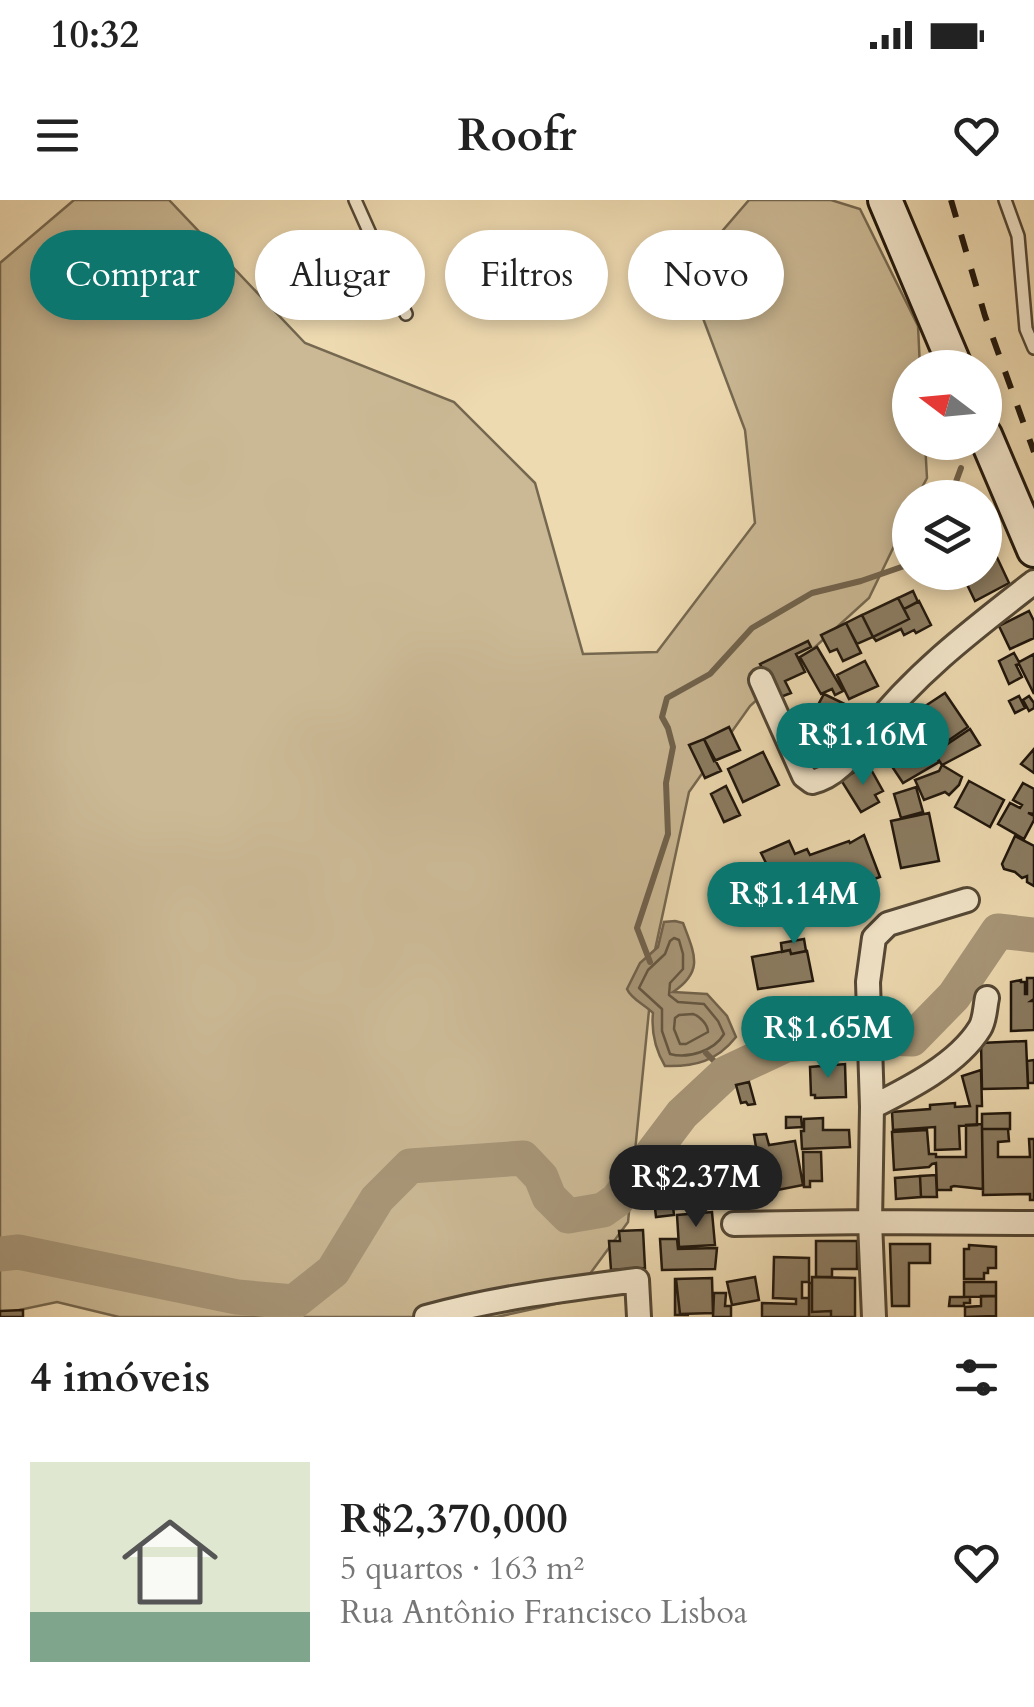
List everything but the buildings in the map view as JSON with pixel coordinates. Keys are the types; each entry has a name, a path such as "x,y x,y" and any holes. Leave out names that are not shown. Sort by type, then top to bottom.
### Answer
{"main road":[{"path":"885,200 948,350"},
{"path":"996,460 1034,550"}],"street":[{"path":"761,680 804,776 812,782 821,780 846,763 888,708 935,660 1034,582"},
{"path":"874,1317 868,982 874,938 888,924 967,900"},
{"path":"872,1107 917,1084 958,1053 981,1026 988,998"},
{"path":"734,1224 1034,1223"},
{"path":"426,1317 512,1298 637,1280 639,1317"}],"lane":[{"path":"355,200 368,230"},
{"path":"1005,200 1018,236 1026,329 1034,348"}],"shaded area":[{"path":"74,200 169,200 198,230 39,230"},
{"path":"749,200 831,200 860,209 918,326 919,350 892,350 892,460 926,460 927,478 892,480 892,550 869,598 750,706 689,792 655,950 628,1222 570,1301 497,1317 119,1317 57,1302 0,1314 0,263 30,237 30,320 235,320 235,269 255,290 255,320 283,320 305,343 454,402 535,483 583,654 657,652 755,523 745,430 704,320 784,320 784,230 723,230"}],"water":[{"path":"664,922 683,923 694,962 689,977 673,992 707,994 727,1016 736,1037 705,1061 665,1066 654,1041 653,1013 627,989 640,963 658,947"}],"waterway":[{"path":"957,480 961,468"},
{"path":"650,962 637,928 668,834 666,783 673,747 662,717 667,698 710,674 752,628 812,593 892,570"},
{"path":"886,1038 912,1039 954,996 998,931 1034,935"},
{"path":"0,1254 18,1252 237,1297 294,1302 333,1271 377,1199 410,1166 523,1158 541,1177 549,1197 568,1216 603,1210 617,1200 682,1114 726,1073 786,1045 853,1037"},
{"path":"706,1053 726,1073"}],"railway":[{"path":"951,200 985,316 1034,452"}]}
